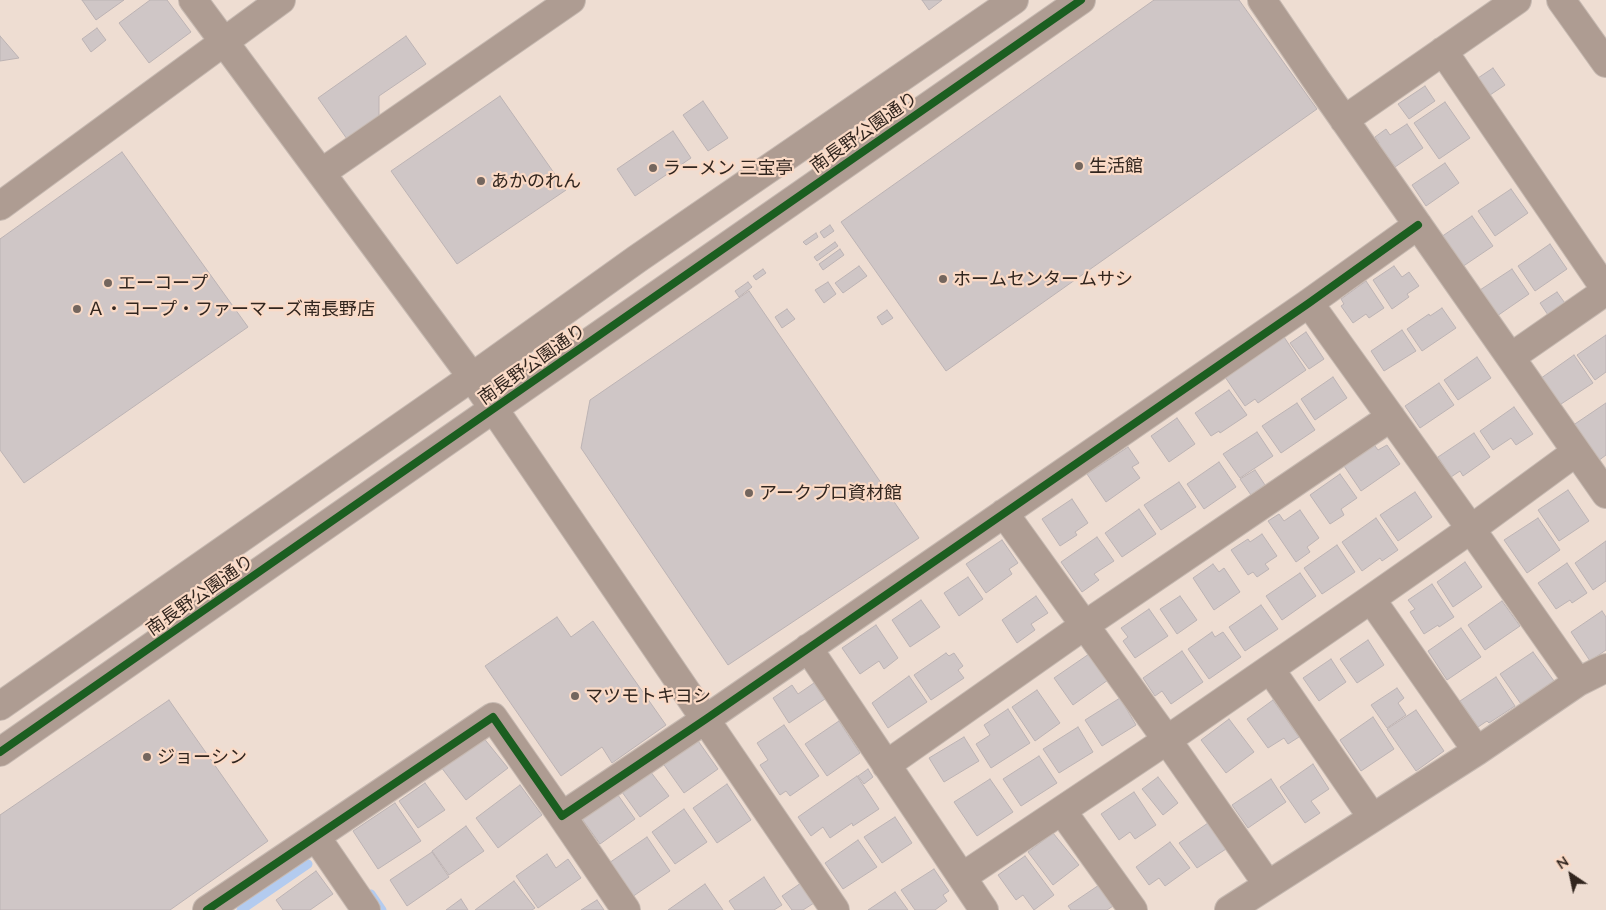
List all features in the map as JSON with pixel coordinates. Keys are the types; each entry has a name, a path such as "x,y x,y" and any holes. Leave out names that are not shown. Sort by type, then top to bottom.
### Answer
{"street":[{"path":"193,0 472,376 835,910"},
{"path":"0,206 281,0"},
{"path":"322,173 571,0"},
{"name":"南長野公園通り","path":"0,706 645,254 1014,0"},
{"name":"南長野公園通り","path":"0,752 494,410 819,180 1081,0"},
{"path":"1262,0 1606,494"},
{"path":"1344,120 1516,0"},
{"path":"1561,0 1606,63"},
{"path":"1443,50 1606,290 1511,357"},
{"path":"562,816 706,719 1309,303 1418,225"},
{"path":"1309,303 1578,682"},
{"path":"886,765 1085,625 1391,417"},
{"path":"962,877 1270,669 1471,529 1576,452"},
{"path":"1004,513 1167,740 1268,885"},
{"path":"1371,599 1477,751"},
{"path":"808,648 984,910"},
{"path":"1228,910 1477,751 1578,682 1606,668"},
{"path":"1270,669 1372,818"},
{"path":"207,910 493,717 626,910"},
{"path":"1062,811 1132,910"},
{"path":"316,837 366,910"}],"building":[{"path":"82,0 124,0 96,20"},
{"path":"150,0 167,0 191,32 149,63 119,23"},
{"path":"922,0 942,0 929,10"},
{"name":"生活館","path":"1154,0 1239,0 1317,109 946,371 841,222"},
{"path":"97,28 106,40 91,52 82,39"},
{"path":"0,36 19,58 0,61"},
{"path":"406,36 426,64 379,96 379,116 347,139 318,98"},
{"path":"1493,68 1505,85 1487,97 1475,80"},
{"path":"1425,86 1435,101 1409,119 1398,104"},
{"path":"500,96 566,190 457,264 391,171"},
{"path":"703,101 728,138 708,151 683,115"},
{"path":"1445,102 1470,138 1439,159 1414,123"},
{"path":"1407,124 1423,148 1395,167 1385,153 1380,156 1373,146 1379,143 1375,137 1386,129 1390,135"},
{"path":"673,131 691,158 635,196 617,169"},
{"name":"エーコープ","path":"122,152 248,327 24,483 0,450 0,239"},
{"path":"1445,163 1459,183 1426,206 1412,185"},
{"path":"1511,189 1528,213 1495,236 1478,211"},
{"path":"1472,216 1493,246 1462,267 1441,237"},
{"path":"830,225 834,231 824,238 820,232"},
{"path":"816,233 818,237 806,245 803,242"},
{"path":"835,242 838,246 817,261 814,257"},
{"path":"1550,244 1567,269 1535,291 1518,266"},
{"path":"840,249 844,255 823,270 819,264"},
{"path":"859,266 867,276 843,293 835,283"},
{"path":"1394,266 1402,277 1409,272 1419,286 1407,294 1409,297 1392,309 1373,280"},
{"path":"763,269 766,273 756,280 753,276"},
{"path":"1512,269 1529,294 1497,316 1480,290"},
{"path":"1366,281 1384,308 1369,318 1366,314 1353,323 1341,306 1344,304 1341,299"},
{"path":"748,282 752,287 739,297 735,291"},
{"path":"828,282 836,294 824,303 815,290"},
{"name":"アークプロ資材館","path":"749,291 919,538 728,665 581,448 590,400"},
{"path":"1557,292 1567,306 1550,318 1540,303"},
{"path":"1442,308 1456,328 1422,351 1407,329 1429,314 1430,316"},
{"path":"787,309 795,319 782,328 775,317"},
{"path":"887,310 893,318 882,325 877,317"},
{"path":"1402,330 1416,351 1384,371 1371,351"},
{"path":"1306,332 1324,359 1309,369 1290,343"},
{"path":"1606,335 1606,372 1595,380 1577,355"},
{"path":"1284,337 1306,370 1258,403 1255,399 1245,406 1225,377"},
{"path":"1574,355 1593,383 1555,408 1537,381"},
{"path":"1477,357 1491,378 1458,400 1444,380"},
{"path":"1333,377 1347,398 1315,420 1301,399"},
{"path":"1439,383 1454,405 1420,428 1405,406"},
{"path":"1229,390 1247,415 1220,433 1219,431 1211,436 1195,413"},
{"path":"1297,403 1315,430 1281,453 1262,426"},
{"path":"1606,403 1606,455 1598,461 1569,428"},
{"path":"1514,407 1533,434 1516,445 1511,438 1493,450 1480,431"},
{"path":"1177,418 1195,444 1169,462 1151,436"},
{"path":"1257,432 1273,456 1240,478 1223,454"},
{"path":"1474,433 1490,457 1463,476 1460,471 1451,477 1438,457"},
{"path":"1372,442 1378,450 1387,445 1400,464 1361,491 1342,463"},
{"path":"1128,447 1139,463 1132,467 1140,478 1106,502 1087,474"},
{"path":"1219,462 1236,487 1204,509 1187,484"},
{"path":"1255,470 1265,485 1251,495 1240,479"},
{"path":"1340,474 1357,498 1341,509 1344,515 1330,524 1310,495"},
{"path":"1179,482 1196,507 1161,530 1144,505"},
{"path":"1568,490 1589,521 1559,541 1538,510"},
{"path":"1415,492 1432,517 1398,541 1380,515"},
{"path":"1072,499 1088,523 1075,532 1077,535 1060,546 1042,519"},
{"path":"1139,509 1156,534 1122,557 1105,533"},
{"path":"1300,510 1319,538 1307,547 1310,552 1296,562 1268,521 1279,514 1284,521"},
{"path":"1376,518 1398,550 1382,561 1380,558 1362,571 1342,542"},
{"path":"1538,518 1560,550 1527,573 1504,540"},
{"path":"1262,534 1277,556 1265,564 1269,569 1257,577 1253,572 1248,575 1231,550 1248,539 1250,542"},
{"path":"1097,537 1114,561 1094,574 1099,580 1082,592 1061,562"},
{"path":"1002,540 1018,563 1009,569 1012,574 986,593 966,564"},
{"path":"1606,541 1606,581 1593,590 1575,563"},
{"path":"1337,545 1355,572 1322,594 1304,568"},
{"path":"1465,562 1482,587 1453,607 1437,582"},
{"path":"1567,563 1587,593 1572,603 1570,600 1556,609 1538,583"},
{"path":"1213,564 1219,572 1224,568 1240,592 1214,610 1193,578"},
{"path":"1300,573 1316,596 1282,620 1266,596"},
{"path":"968,577 983,599 959,616 944,593"},
{"path":"1432,584 1454,617 1424,634 1410,612 1415,609 1408,600"},
{"path":"1036,596 1048,613 1031,624 1035,630 1017,643 1002,620"},
{"path":"1180,596 1197,620 1177,634 1160,609"},
{"path":"921,600 940,627 910,647 892,620"},
{"path":"1502,601 1520,626 1485,650 1468,625"},
{"path":"1261,605 1278,629 1245,651 1229,627"},
{"path":"1149,609 1168,636 1135,658 1123,641 1128,637 1121,628"},
{"path":"1602,611 1606,617 1606,650 1590,661 1571,632"},
{"name":"マツモトキヨシ","path":"557,617 571,637 593,621 666,725 612,763 602,747 561,776 485,666"},
{"path":"876,625 898,658 884,669 879,661 860,674 842,648"},
{"path":"1461,628 1481,657 1447,680 1428,651"},
{"path":"1212,632 1215,637 1223,632 1241,657 1209,679 1188,649"},
{"path":"1368,640 1384,665 1357,683 1340,659"},
{"path":"1182,651 1203,682 1171,704 1162,691 1155,696 1143,678"},
{"path":"1533,652 1554,681 1521,704 1500,674"},
{"path":"946,653 949,656 954,653 963,666 958,670 964,678 931,700 914,675"},
{"path":"1089,654 1108,680 1073,705 1054,678"},
{"path":"1331,659 1346,682 1319,701 1303,678"},
{"path":"909,676 927,702 888,728 872,703"},
{"path":"1496,677 1515,706 1489,723 1487,721 1478,727 1460,701"},
{"path":"814,683 825,699 789,723 773,698 792,685 798,694"},
{"path":"1397,688 1404,698 1398,703 1406,715 1387,728 1371,705"},
{"path":"1037,690 1060,723 1035,741 1012,707"},
{"path":"1120,698 1136,725 1102,746 1085,720"},
{"name":"ジョーシン","path":"169,700 268,841 170,910 0,910 0,815"},
{"path":"1273,700 1299,737 1288,744 1284,738 1268,748 1247,719"},
{"path":"1008,709 1030,743 991,768 976,744 990,735 984,725"},
{"path":"1416,710 1444,751 1416,771 1387,729"},
{"path":"1373,717 1394,749 1361,771 1340,740"},
{"path":"1229,719 1254,752 1226,773 1201,740"},
{"path":"839,721 860,753 827,776 805,744"},
{"path":"784,725 819,776 790,796 786,791 780,795 760,765 768,760 757,743"},
{"path":"1078,727 1093,752 1059,773 1043,749"},
{"path":"482,736 508,768 466,800 441,767"},
{"path":"964,737 979,761 944,782 929,758"},
{"path":"696,738 718,769 684,793 662,762"},
{"path":"1039,756 1057,783 1021,806 1003,779"},
{"path":"1313,764 1329,789 1311,801 1320,813 1305,823 1280,787"},
{"path":"868,769 873,777 864,784 858,776"},
{"path":"650,771 669,796 640,817 622,792"},
{"path":"857,776 879,809 853,826 852,823 830,838 823,827 811,836 798,817"},
{"path":"1158,777 1178,803 1163,815 1142,789"},
{"path":"990,779 1013,812 977,836 954,802"},
{"path":"1271,779 1286,802 1248,828 1232,805"},
{"path":"425,783 445,810 418,828 399,801"},
{"path":"727,784 751,820 717,843 693,808"},
{"path":"520,785 542,815 498,848 476,818"},
{"path":"615,791 635,819 600,844 580,816"},
{"path":"1134,792 1156,825 1135,839 1130,832 1119,840 1101,814"},
{"path":"395,803 421,841 378,869 353,831"},
{"path":"684,809 707,842 675,864 652,832"},
{"path":"895,817 912,843 882,863 864,837"},
{"path":"1208,823 1226,849 1197,868 1179,843"},
{"path":"466,826 484,851 449,875 432,851"},
{"path":"1053,833 1079,865 1053,885 1028,852"},
{"path":"647,837 670,871 632,897 609,863"},
{"path":"858,840 877,867 843,889 825,863"},
{"path":"1170,842 1190,868 1165,886 1159,878 1149,885 1136,867"},
{"path":"432,852 449,877 407,906 390,880"},
{"path":"547,854 556,868 568,859 581,878 538,908 516,876"},
{"path":"1025,856 1054,895 1034,910 1023,895 1016,900 998,875"},
{"path":"934,869 949,891 943,895 947,901 935,910 915,910 901,890"},
{"path":"316,871 333,894 310,910 283,910 276,900"},
{"path":"764,877 782,905 774,910 735,910 729,901"},
{"path":"514,881 535,908 532,910 475,910"},
{"path":"1105,881 1119,902 1107,910 1071,910 1068,906"},
{"path":"801,883 814,903 803,910 792,910 782,896"},
{"path":"705,884 723,910 668,910"},
{"path":"895,892 908,910 868,910"},
{"path":"461,899 468,910 446,910"},
{"path":"597,900 604,910 581,910"}],"waterway":[{"path":"241,910 308,864"},
{"path":"371,894 382,910"}],"cycle path":[{"path":"0,752 1081,0"},
{"path":"207,910 493,717 562,816 706,719 1309,303 1418,225"}],"place":[{"name":"生活館","path":"1079,166"},
{"name":"ラーメン 三宝亭","path":"653,168"},
{"name":"あかのれん","path":"481,181"},
{"name":"ホームセンタームサシ","path":"943,279"},
{"name":"エーコープ","path":"108,283"},
{"name":"Ａ・コープ・ファーマーズ南長野店","path":"77,309"},
{"name":"アークプロ資材館","path":"749,493"},
{"name":"マツモトキヨシ","path":"575,696"},
{"name":"ジョーシン","path":"147,757"}]}
